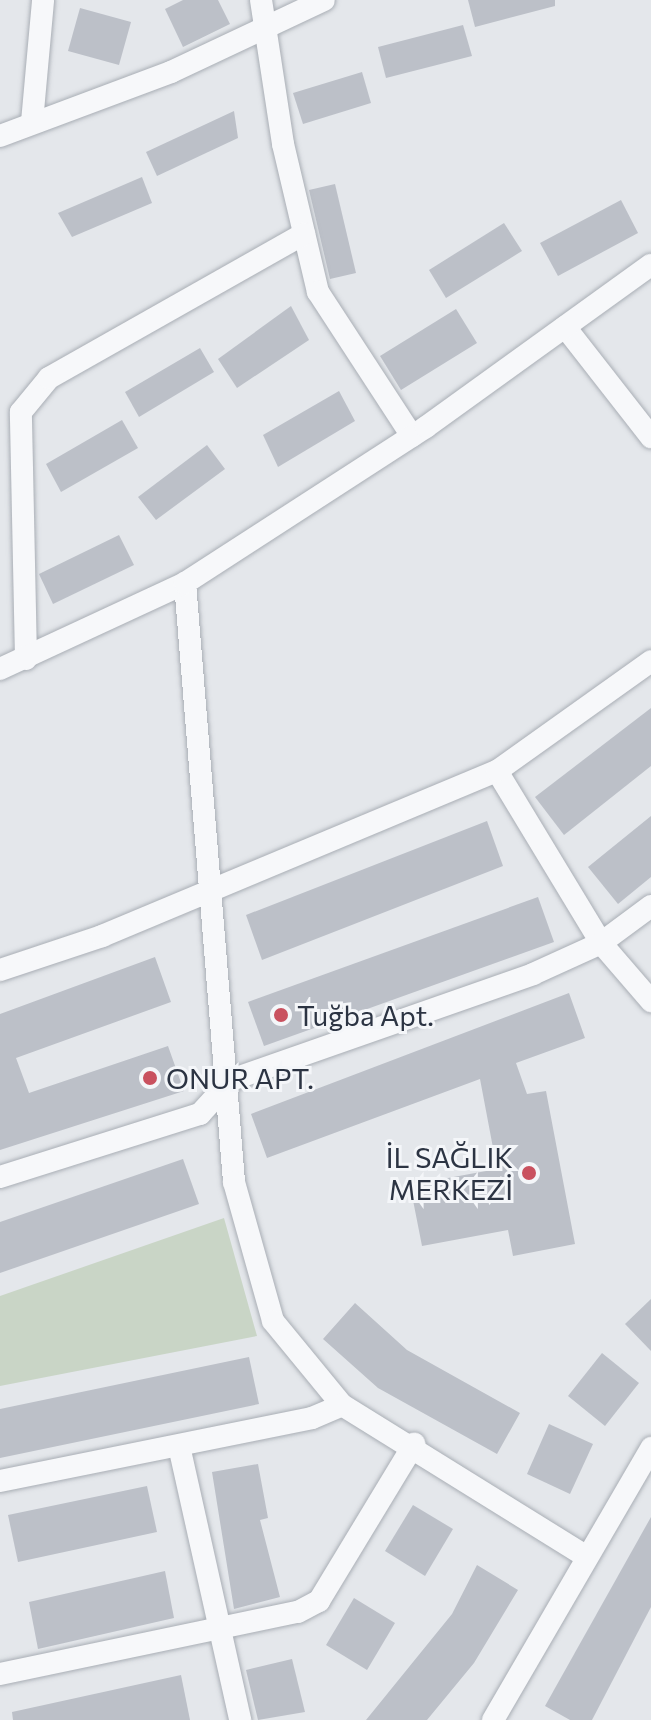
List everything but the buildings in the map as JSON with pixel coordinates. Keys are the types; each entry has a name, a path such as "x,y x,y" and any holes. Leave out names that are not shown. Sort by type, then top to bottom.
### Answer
{"street":[{"path":"32,122 43,0"},
{"path":"261,0 262,29 318,292 412,436"},
{"path":"0,136 171,72 324,0"},
{"path":"26,659 21,412 49,378 304,234"},
{"path":"0,669 185,583 412,436 651,265"},
{"path":"565,327 651,437"},
{"path":"185,583 210,889 231,1080 234,1182 273,1321 342,1405 414,1444 586,1556"},
{"path":"0,970 210,889 497,771 651,661"},
{"path":"497,771 601,943 651,1001"},
{"path":"0,1177 200,1114 231,1080 533,974 601,943 651,906"},
{"path":"0,1481 179,1446 342,1405"},
{"path":"0,1674 217,1634 319,1601 414,1444"},
{"path":"179,1446 217,1634 240,1720"},
{"path":"497,1719 586,1556 651,1448"}],"green space":[{"path":"224,1218 257,1336 0,1386 0,1296"}],"place":[{"name":"Tuğba Apt.","path":"281,1015"},
{"name":"ONUR APT.","path":"150,1078"},
{"name":"İL SAĞLIK MERKEZİ","path":"529,1173"}]}
